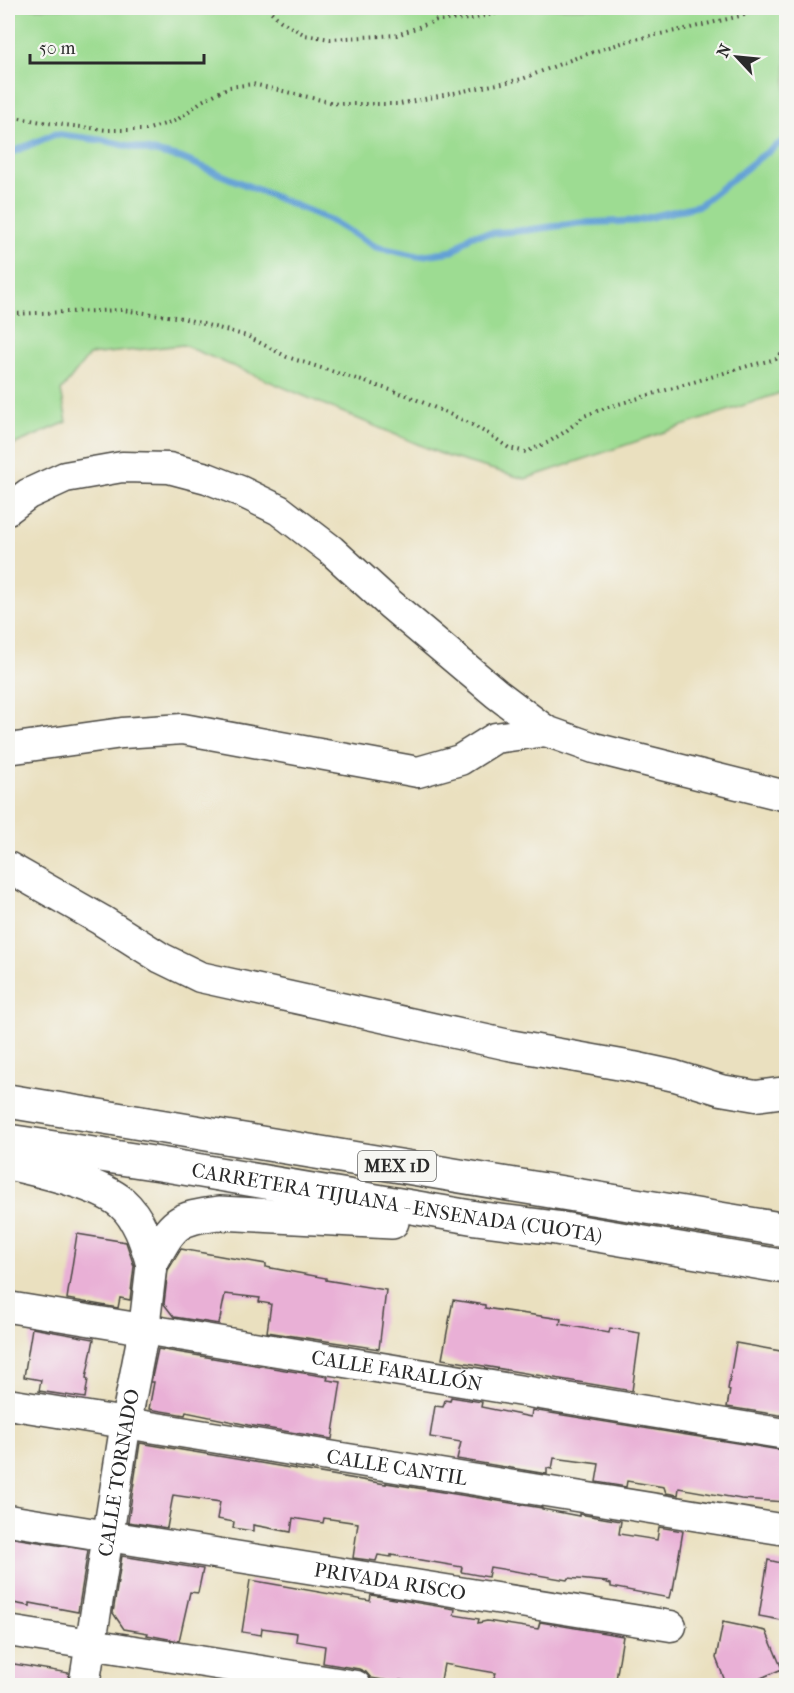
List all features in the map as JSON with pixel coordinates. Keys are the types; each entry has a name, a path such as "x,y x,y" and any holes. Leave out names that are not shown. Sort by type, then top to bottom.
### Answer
{"highway":[{"name":"CARRETERA TIJUANA - ENSENADA (CUOTA)","path":"8,1101 786,1230"},
{"name":"CARRETERA TIJUANA - ENSENADA (CUOTA)","path":"8,1142 160,1164 476,1218 556,1228 786,1267"},
{"path":"8,1163 81,1183 116,1199 127,1208 143,1233 152,1261"},
{"path":"152,1261 168,1232 181,1221 196,1216 219,1213 414,1223 449,1222 476,1218"}],"street":[{"path":"8,509 28,494 65,477 122,466 169,468 207,478 279,510 331,550 390,604 480,679 546,730 594,748 786,796"},
{"path":"8,749 122,733 183,729 418,772 460,760 495,738 546,730"},
{"path":"8,867 101,920 161,958 200,977 509,1045 633,1066 721,1090 756,1096 786,1092"},
{"name":"CALLE TORNADO","path":"84,1686 126,1422 144,1329 152,1261"},
{"name":"CALLE FARALLÓN","path":"8,1307 786,1434"},
{"name":"CALLE CANTIL","path":"8,1404 786,1530"},
{"name":"PRIVADA RISCO","path":"8,1520 671,1626"},
{"path":"8,1631 356,1686"}],"path":[{"path":"267,8 281,21 305,35 330,39 397,35 437,20 471,19 520,8"},
{"path":"8,116 107,130 146,130 177,120 202,101 229,87 253,84 338,104 400,104 522,80 578,57 631,40 744,15 756,8"},
{"path":"8,318 11,314 27,312 123,309 182,318 247,336 287,357 406,395 465,421 509,448 526,452 549,442 584,416 776,359 786,350"}],"green space":[{"path":"8,8 786,8 786,391 525,479 446,456 183,345 89,355 61,391 67,422 8,447"}],"building":[{"path":"77,1234 126,1242 134,1266 130,1300 120,1298 118,1308 67,1299"},
{"path":"181,1249 266,1264 266,1267 326,1278 326,1280 386,1290 379,1349 267,1332 271,1304 259,1302 260,1298 225,1294 219,1324 174,1317 164,1304 168,1270"},
{"path":"453,1300 485,1305 485,1308 561,1319 560,1324 609,1333 610,1328 640,1333 632,1391 442,1359"},
{"path":"32,1328 94,1339 86,1378 88,1379 85,1398 39,1391 41,1380 24,1377"},
{"path":"736,1343 786,1352 785,1416 727,1407"},
{"path":"158,1349 328,1377 327,1380 341,1382 332,1439 186,1412 185,1415 149,1409 154,1382 151,1382"},
{"path":"451,1397 482,1402 481,1407 531,1417 532,1410 786,1451 786,1502 741,1499 679,1488 678,1495 666,1493 664,1487 627,1481 626,1487 596,1482 599,1464 554,1458 552,1469 547,1468 547,1474 457,1459 461,1442 430,1437 435,1406 443,1407 445,1400 450,1401"},
{"path":"140,1443 621,1521 619,1534 657,1540 659,1527 683,1531 673,1590 669,1598 611,1587 611,1584 607,1582 568,1578 567,1580 490,1567 488,1577 461,1572 462,1567 391,1555 391,1557 378,1555 376,1561 353,1558 358,1523 324,1518 323,1523 293,1518 291,1532 253,1525 253,1531 233,1528 234,1522 217,1519 220,1502 173,1495 167,1528 128,1522"},
{"path":"8,1537 88,1550 78,1612 30,1603 30,1606 8,1602"},
{"path":"122,1556 203,1569 198,1593 190,1592 179,1641 124,1629 113,1613"},
{"path":"768,1560 786,1564 786,1621 759,1616"},
{"path":"250,1580 370,1601 371,1595 455,1609 454,1615 479,1619 478,1623 487,1621 538,1629 540,1622 623,1636 615,1686 490,1686 496,1673 444,1664 440,1686 371,1678 359,1669 323,1663 325,1646 296,1641 297,1633 262,1628 261,1635 242,1632"},
{"path":"723,1622 766,1631 782,1669 761,1678 764,1686 727,1686 716,1658"},
{"path":"8,1663 69,1673 67,1686 8,1686"}],"waterway":[{"path":"8,154 55,134 107,141 181,158 328,219 376,247 418,256 453,251 472,235 579,223 635,221 700,205 786,139"}]}
